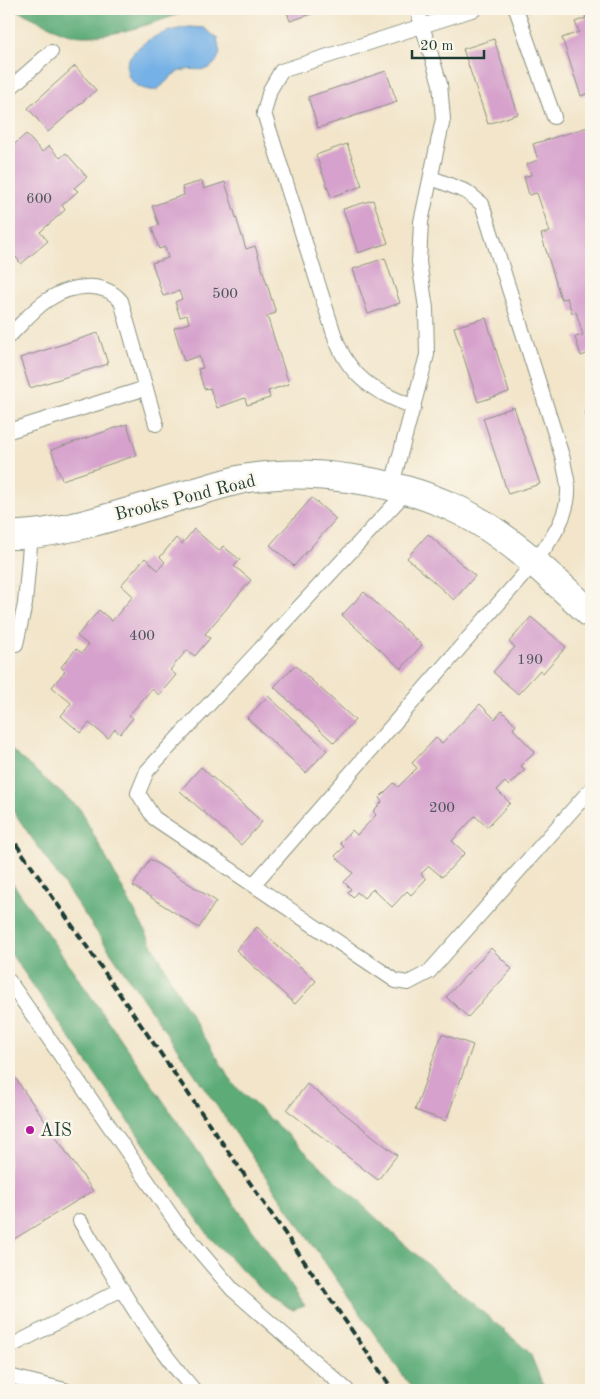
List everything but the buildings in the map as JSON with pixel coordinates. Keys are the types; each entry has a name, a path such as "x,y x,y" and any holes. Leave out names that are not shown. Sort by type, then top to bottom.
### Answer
{"street":[{"name":"Brooks Pond Road","path":"20,534 92,521 244,479 303,474 361,480 399,489 454,508 502,538 591,614"}],"lane":[{"path":"417,9 440,84 443,119 432,178 421,222 419,262 426,308 427,355 414,407 399,489 147,771 138,793 154,818 396,981 408,983 429,972 591,789"},
{"path":"414,407 389,398 368,386 356,375 345,359 334,334 264,113 270,90 281,71 475,9"},
{"path":"516,9 554,117"},
{"path":"9,89 51,52"},
{"path":"254,884 533,564 552,539 562,516 568,487 563,458 482,204 467,192 432,178"},
{"path":"9,336 48,299 66,290 96,286 113,291 121,300 156,424"},
{"path":"9,431 146,388"},
{"path":"16,644 25,604 20,534"},
{"path":"9,981 180,1228 206,1261 232,1289 347,1390"},
{"path":"80,1221 171,1365 194,1390"},
{"path":"9,1346 122,1290"},
{"path":"9,1376 65,1390"}],"green space":[{"path":"17,9 191,9 133,29 117,33 86,36 60,31"},
{"path":"9,748 80,809 183,1002 234,1085 403,1243 530,1353 545,1390 413,1390 9,805"},
{"path":"9,878 305,1306 293,1310 269,1296 212,1240 9,951"}],"water":[{"path":"190,27 204,28 217,38 220,53 212,66 202,70 191,69 178,72 156,90 141,88 135,84 128,73 127,67 133,53 152,38 174,30"}],"railway":[{"path":"9,834 393,1390"}],"place":[{"name":"AIS","path":"30,1130"}]}
